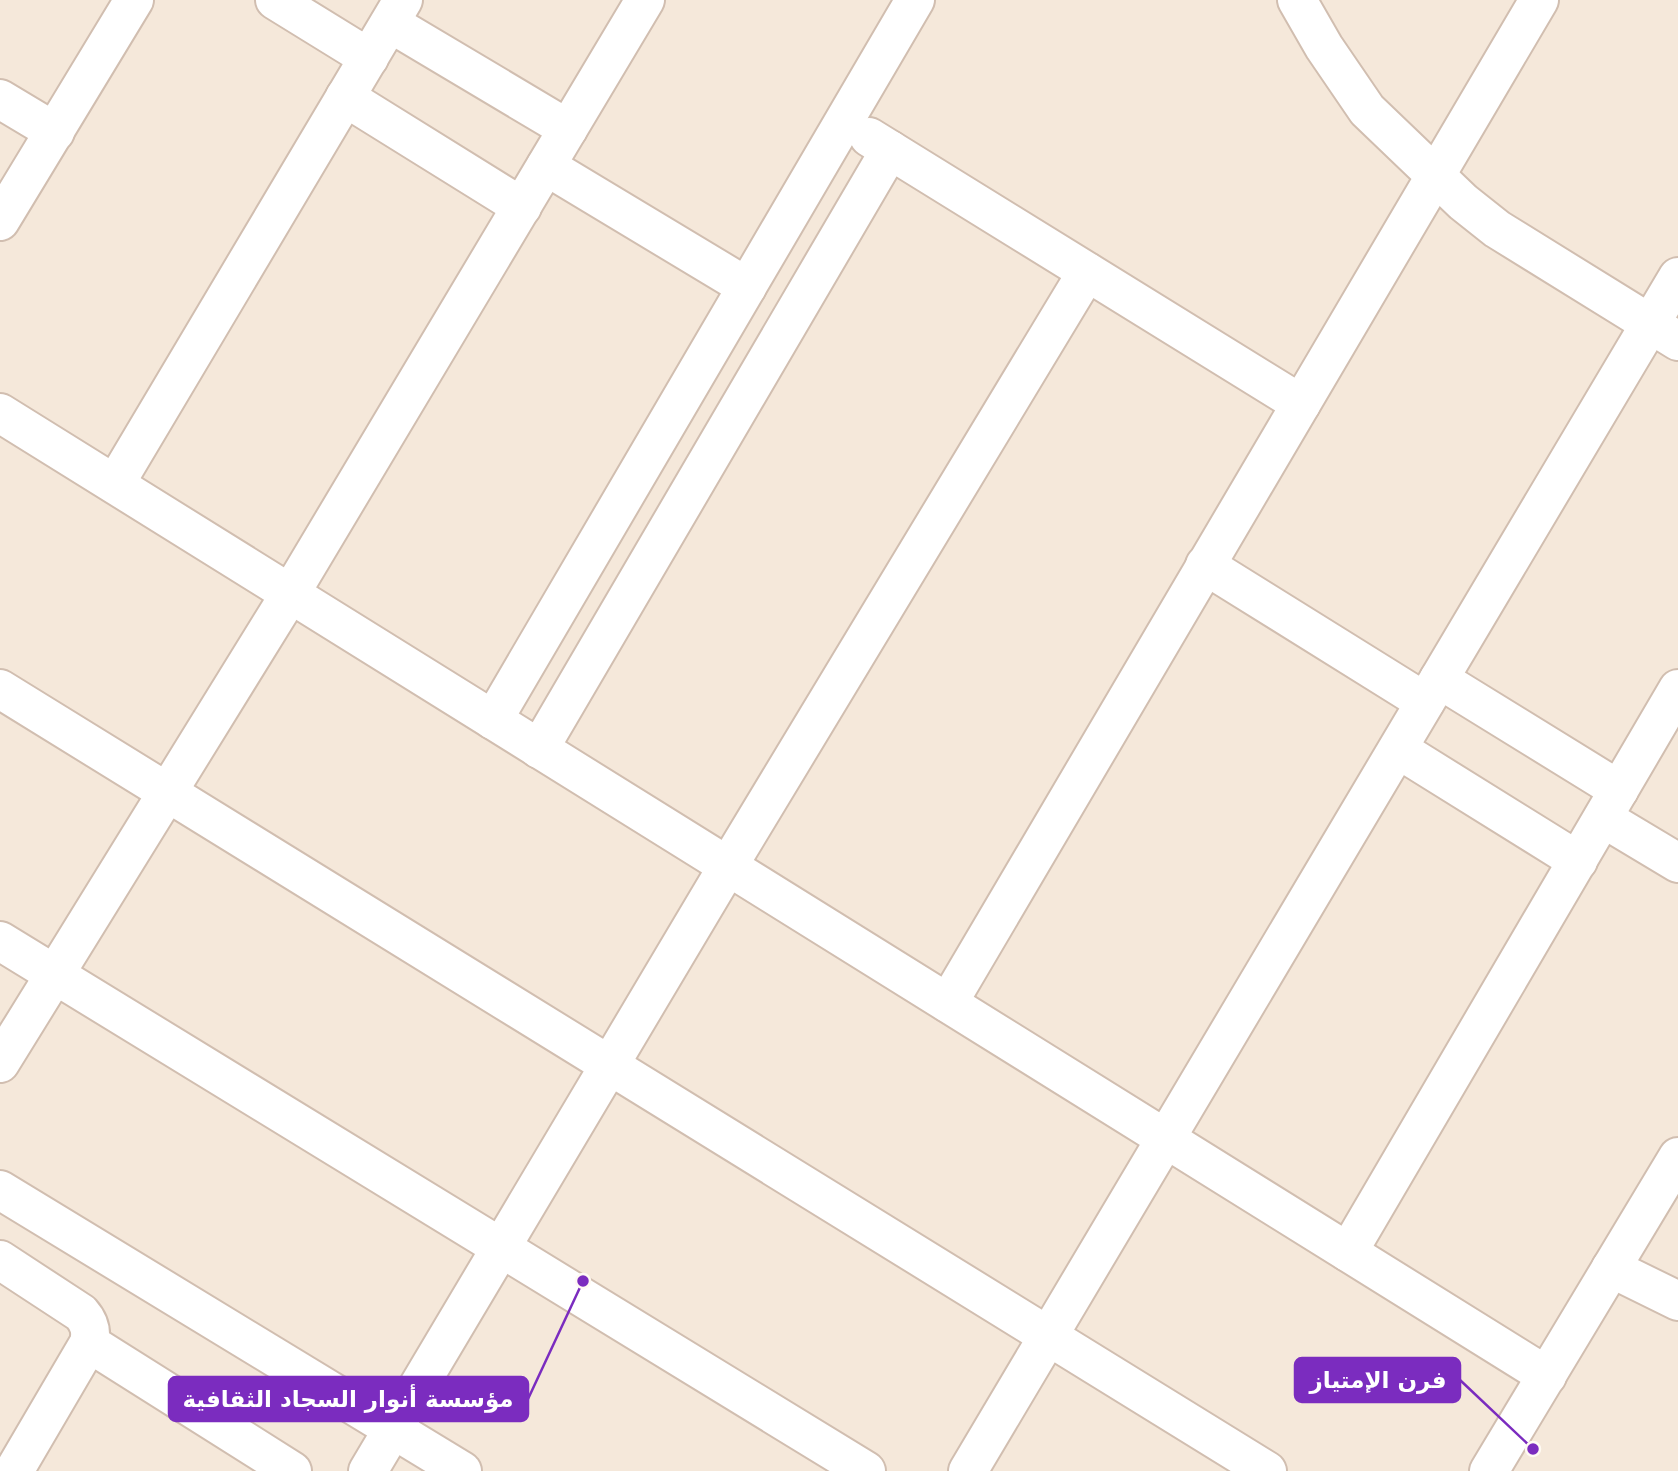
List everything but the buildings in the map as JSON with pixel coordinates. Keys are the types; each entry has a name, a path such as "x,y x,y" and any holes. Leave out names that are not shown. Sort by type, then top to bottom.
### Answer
{"street":[{"path":"0,221 134,0"},
{"path":"275,0 369,58"},
{"path":"0,1063 290,594 645,0"},
{"path":"493,720 915,0"},
{"path":"1297,0 1324,47 1367,110 1463,202 1497,229 1664,332"},
{"path":"948,1003 1539,0"},
{"path":"115,484 397,11 568,129"},
{"path":"345,97 522,207"},
{"path":"0,99 55,132"},
{"path":"844,121 1301,404"},
{"path":"539,749 890,150"},
{"path":"546,166 747,287"},
{"path":"368,1471 728,866 1087,272"},
{"path":"968,1471 1432,690 1664,332 1678,277"},
{"path":"0,413 1547,1376"},
{"path":"1206,565 1432,690 1611,804 1678,863"},
{"path":"0,689 1267,1471"},
{"path":"1348,1252 1678,689"},
{"path":"1398,749 1577,861"},
{"path":"0,941 866,1471"},
{"path":"1499,1468 1547,1376 1678,1157"},
{"path":"0,1190 461,1471"},
{"path":"0,1260 81,1313 90,1329 89,1343 14,1471"},
{"path":"1611,1268 1678,1301"},
{"path":"89,1343 292,1471"}],"shaded area":[{"path":"0,0 1678,0 1678,1471 0,1471"}],"place":[{"name":"مؤسسة أنوار السجاد الثقافية","path":"583,1281"},
{"name":"فرن الإمتياز","path":"1533,1449"}]}
